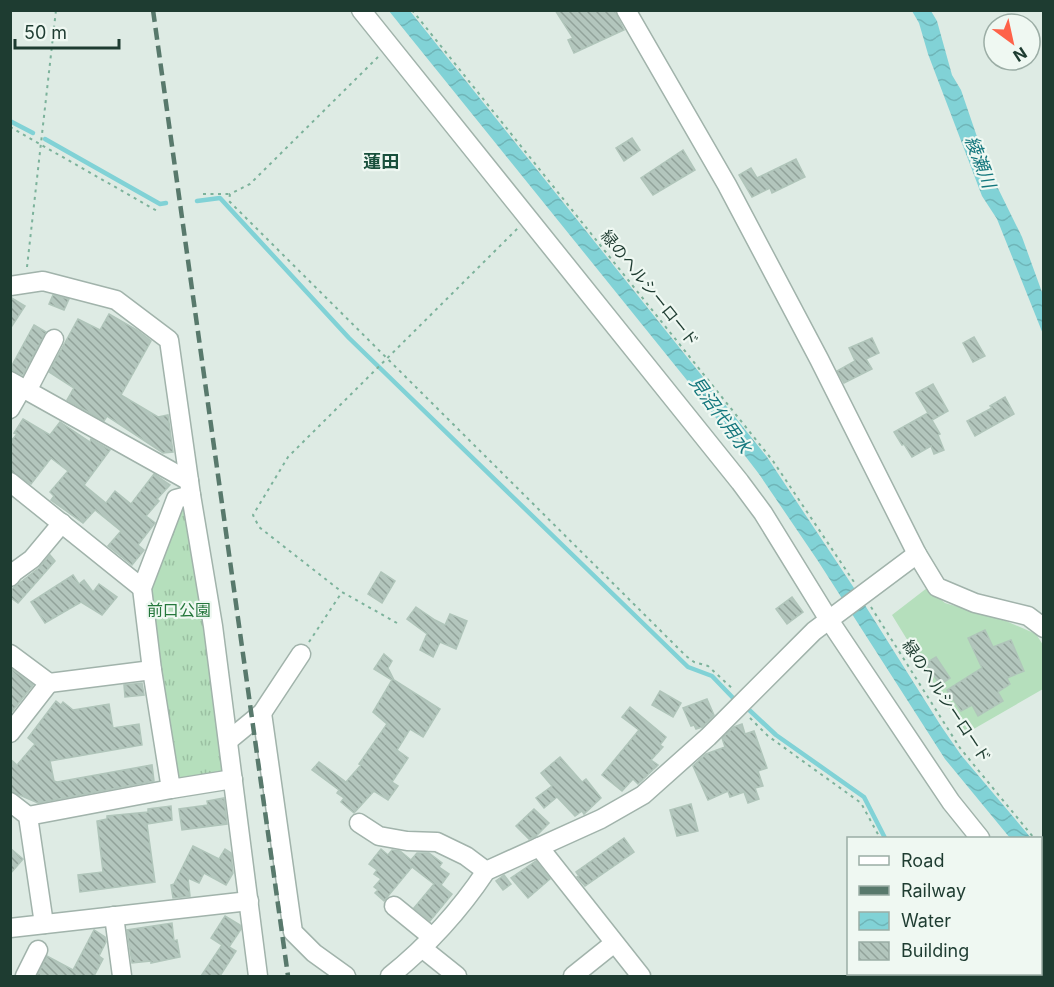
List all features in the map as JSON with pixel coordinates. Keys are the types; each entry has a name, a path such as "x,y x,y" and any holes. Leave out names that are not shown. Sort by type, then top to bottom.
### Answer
{"street":[{"path":"361,10 740,482 836,615 951,802 979,837"},
{"path":"626,10 727,185 845,409 917,554 937,586 975,603 1028,616 1044,628"},
{"path":"18,285 43,281 116,300 169,340 229,740 258,976"},
{"path":"10,409 20,387 54,339"},
{"path":"20,387 190,488"},
{"path":"10,482 142,588"},
{"path":"171,789 152,670 142,588 176,499 190,488"},
{"path":"10,577 32,559 62,523"},
{"path":"390,976 427,942 476,886 486,871 601,819 643,795 742,704 814,631 917,554"},
{"path":"10,654 49,683"},
{"path":"229,740 262,713 301,654"},
{"path":"13,723 49,683 152,670"},
{"path":"262,713 293,932 314,953 346,976"},
{"path":"28,816 233,779"},
{"path":"10,802 28,816 44,924"},
{"path":"359,824 379,836 407,841 437,842 466,856 486,871"},
{"path":"539,847 640,976"},
{"path":"10,928 249,901"},
{"path":"394,906 457,976"},
{"path":"114,916 123,976"},
{"path":"573,976 613,944"},
{"path":"26,976 38,950"}],"path":[{"path":"18,285 42,144 56,10"},
{"name":"緑のヘルシーロード","path":"412,10 773,461 960,748 1033,837"},
{"path":"203,194 230,194 250,184 389,46"},
{"path":"10,127 159,212"},
{"path":"230,194 229,201 686,656 716,672 768,736 861,802 879,837"},
{"path":"397,623 342,592 259,527 253,515 288,457 528,218"},
{"path":"301,654 342,592"}],"green space":[{"name":"前口公園","path":"178,508 187,509 229,768 221,776 183,784 176,778 148,588"},
{"path":"927,588 945,603 1006,621 1036,634 1043,645 1043,689 965,734 892,615"}],"water":[{"name":"見沼代用水","path":"389,11 410,11 767,457 961,755 1030,837 1009,837 945,759 818,561 759,474 686,379"},
{"name":"綾瀬川","path":"912,11 931,11 937,21 952,75 961,90 987,166 1022,237 1043,295 1043,334 997,219 982,196 928,54 919,23"}],"building":[{"path":"555,10 614,10 624,30 574,53 568,40 573,38"},
{"path":"632,138 640,150 624,161 616,148"},
{"path":"683,150 695,170 653,195 641,178"},
{"path":"796,159 805,177 772,193 770,188 752,197 739,175 751,168 757,178"},
{"path":"53,295 69,299 64,310 49,304"},
{"path":"10,297 25,306 10,329"},
{"path":"109,314 151,341 121,395 158,417 168,415 173,452 163,453 107,416 104,421 67,400 74,388 49,372 78,319 100,330"},
{"path":"34,325 46,332 23,375 10,369"},
{"path":"974,337 985,356 973,362 963,343"},
{"path":"872,338 879,353 866,359 872,369 844,383 837,371 855,361 849,348"},
{"path":"933,384 948,411 932,420 940,434 938,435 944,450 934,454 931,446 912,457 894,432 928,413 916,393"},
{"path":"1005,397 1014,414 975,436 967,421 992,408 990,406"},
{"path":"23,419 50,435 60,422 90,442 91,439 110,450 84,485 106,503 115,491 131,504 154,474 170,485 146,516 155,523 138,545 144,550 132,565 108,546 121,531 95,510 83,523 51,500 54,496 50,492 68,471 51,458 31,484 10,471 10,442 17,434 14,433"},
{"path":"50,555 55,561 18,603 10,597 10,591 39,568"},
{"path":"381,572 395,581 382,603 368,594"},
{"path":"73,575 79,584 84,580 93,592 99,584 117,597 102,615 81,602 45,623 31,602"},
{"path":"792,597 803,612 787,624 776,609"},
{"path":"416,607 445,625 450,614 467,621 456,649 440,642 433,657 420,650 427,634 407,619"},
{"path":"985,630 993,647 1011,640 1024,671 1007,678 1010,684 998,692 1003,701 978,716 972,705 961,711 947,690 982,668 968,638"},
{"path":"384,654 392,661 388,668 394,680 440,709 423,737 410,729 397,750 408,758 392,782 398,786 388,800 374,791 354,813 341,802 344,798 337,793 339,790 312,770 319,762 346,782 361,765 359,764 387,724 373,712 392,680 374,669"},
{"path":"936,657 950,678 940,685 926,663"},
{"path":"10,668 33,685 10,714"},
{"path":"142,683 144,695 125,697 124,685"},
{"path":"660,691 681,703 673,717 652,705"},
{"path":"707,699 714,715 702,727 696,729 694,725 691,726 683,708"},
{"path":"56,701 61,705 63,702 73,710 109,704 113,728 139,724 142,745 50,761 54,781 152,765 154,781 38,803 10,791 10,759 17,765 35,744 28,738"},
{"path":"630,707 666,737 660,745 663,747 651,760 658,765 638,784 633,779 622,791 602,775 639,730 622,717"},
{"path":"742,724 745,734 754,731 767,768 758,771 763,786 755,788 759,799 748,803 744,792 730,797 728,791 708,800 693,766 706,754 725,747 722,738 734,727"},
{"path":"560,757 582,782 586,779 601,798 584,814 582,811 575,816 557,797 544,808 536,798 552,786 541,773"},
{"path":"224,798 227,824 182,830 179,809 208,805 207,801"},
{"path":"691,804 698,831 677,836 670,810"},
{"path":"171,806 172,820 147,824 155,882 80,892 78,875 103,872 97,821 107,819 107,816 148,812 148,809"},
{"path":"534,809 549,823 536,836 529,839 516,826"},
{"path":"624,838 634,852 585,886 577,877 579,876 576,872"},
{"path":"193,846 219,859 225,849 231,853 233,873 226,885 204,873 199,883 188,878 190,896 173,898 171,885 174,884"},
{"path":"10,848 23,859 10,874"},
{"path":"381,849 388,855 392,850 400,851 411,860 417,853 429,853 442,863 439,867 449,874 441,885 452,894 430,921 414,908 434,884 412,867 384,901 375,893 378,890 374,887 381,879 374,874 377,870 369,864"},
{"path":"536,861 550,879 528,898 511,878"},
{"path":"504,875 511,884 503,890 496,881"},
{"path":"225,916 240,925 241,929 229,947 236,951 220,976 201,976 222,945 211,938"},
{"path":"172,923 174,941 177,940 180,957 151,963 151,961 132,963 127,930"},
{"path":"94,930 105,937 106,942 99,956 103,959 94,976 37,976 47,956 73,970"}],"waterway":[{"path":"10,121 33,133"},
{"path":"45,139 160,204 166,203"},
{"path":"197,201 220,198 349,338 688,667 712,676 736,701"},
{"path":"746,707 776,735 864,797 884,837"}],"railway":[{"path":"153,10 288,976"}],"district":[{"name":"蓮田","path":"381,162"}]}
